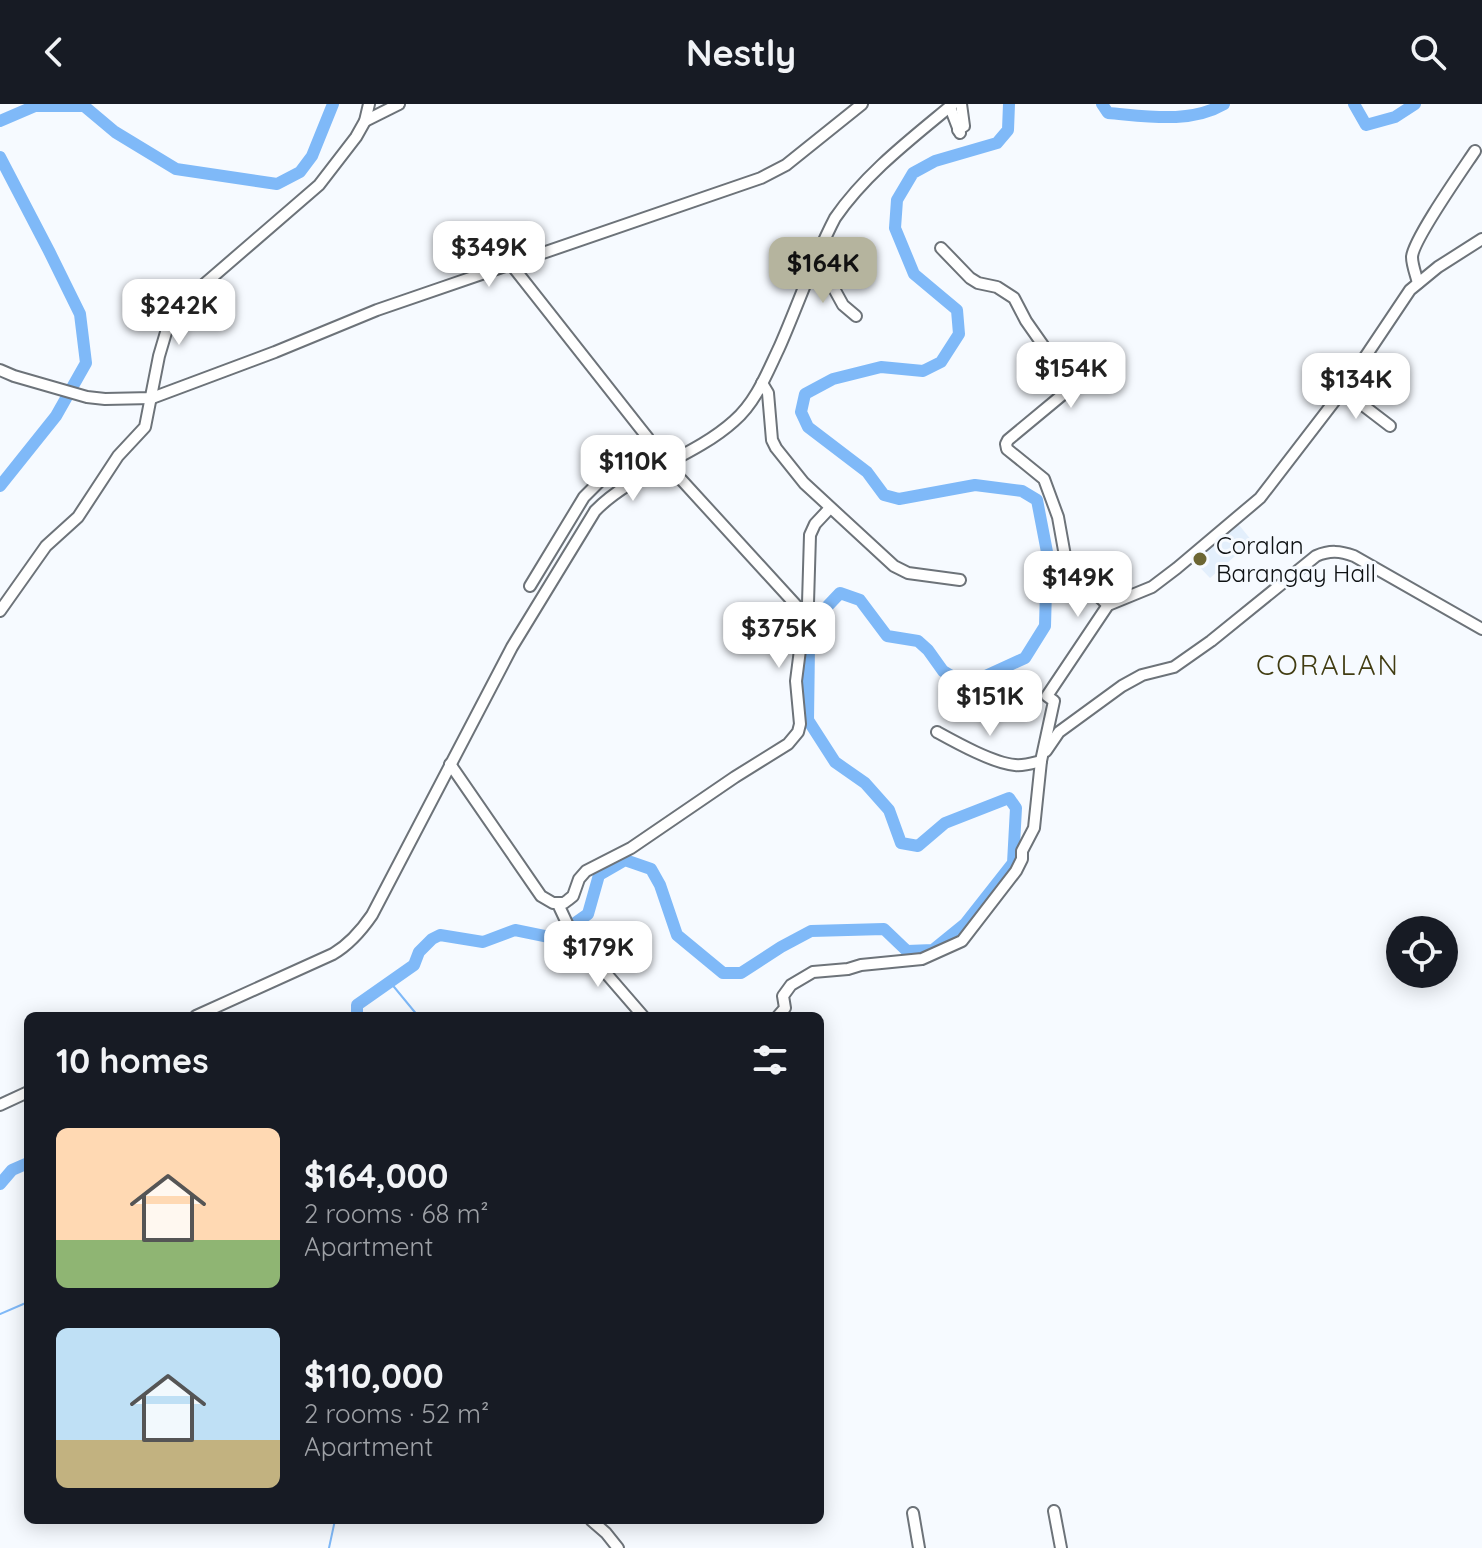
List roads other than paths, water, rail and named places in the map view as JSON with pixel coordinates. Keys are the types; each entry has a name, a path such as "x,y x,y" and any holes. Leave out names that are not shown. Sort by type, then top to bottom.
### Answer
{"street":[{"path":"0,611 46,546 78,517 118,456 148,420 159,356 172,312 319,185 346,152 365,121 369,104"},
{"path":"365,121 399,104"},
{"path":"0,370 87,397 152,398 377,310 775,172 862,104"},
{"path":"955,105 959,131"},
{"path":"205,1012 333,954 353,940 372,915 512,647 590,519 604,502 732,424 740,415 762,383 831,225 851,195 955,105"},
{"path":"1418,283 1412,256 1415,248 1475,151"},
{"path":"782,1012 785,1008 783,996 791,985 813,972 922,959 962,941 1022,859 1022,851 1034,828 1042,758 1054,701 1047,696 1108,605 1152,587 1249,508 1270,486 1343,390 1418,283 1482,239"},
{"path":"941,248 970,278 997,287 1014,298 1026,321 1066,378 1067,388 1061,396 1006,444 1007,449 1044,479 1048,487 1058,517 1067,567 1108,605"},
{"path":"510,263 648,438 647,450 629,467 601,480 584,497 530,586"},
{"path":"812,268 832,285 843,305 856,316"},
{"path":"762,383 768,393 773,444 804,483 900,570 960,580"},
{"path":"1343,390 1390,426"},
{"path":"667,464 806,616"},
{"path":"629,467 637,480"},
{"path":"450,764 541,896 548,901 564,903 573,896 579,879 586,871 631,848 793,739 800,724 796,681 809,588 810,535 815,524 830,508"},
{"path":"937,732 1007,763 1022,765 1042,758 1059,732 1122,686 1142,675 1174,667 1316,556 1327,551 1341,551 1354,556 1482,629"},
{"path":"558,904 575,937 640,1012"},
{"path":"0,1105 24,1094"},
{"path":"1054,1511 1061,1548"},
{"path":"913,1513 919,1548"},
{"path":"596,1524 618,1548"}],"waterway":[{"path":"0,121 35,106 84,106 115,132 176,169 277,184 300,172 312,156 333,104"},
{"path":"357,1012 357,1005 414,965 419,952 440,935 483,942 515,930 554,938 588,914 599,875 625,860 651,869 660,885 677,935 723,973 741,973 811,931 884,929 907,951 933,950 965,924 1013,863 1016,808 1009,798 945,823 918,846 901,843 889,810 865,783 835,762 808,720 809,647 821,613 840,593 860,600 887,636 918,641 943,671 966,685 1025,658 1045,626 1047,552 1037,500 1022,491 975,485 899,499 884,495 867,472 808,427 801,412 805,394 833,379 881,367 923,371 941,362 959,334 957,310 914,274 895,228 897,200 913,173 935,161 997,143 1008,130 1009,104"},
{"path":"1102,104 1108,113 1152,117 1197,114 1224,104"},
{"path":"1354,104 1366,125 1395,117 1415,104"},
{"path":"0,157 80,314 86,363 56,416 0,486"},
{"path":"390,982 415,1012"},
{"path":"0,1184 12,1170 24,1165"},
{"path":"0,1314 24,1304"},
{"path":"329,1548 334,1524"}],"place":[{"name":"Coralan Barangay Hall","path":"1200,559"}],"district":[{"name":"CORALAN","path":"1328,664"}]}
